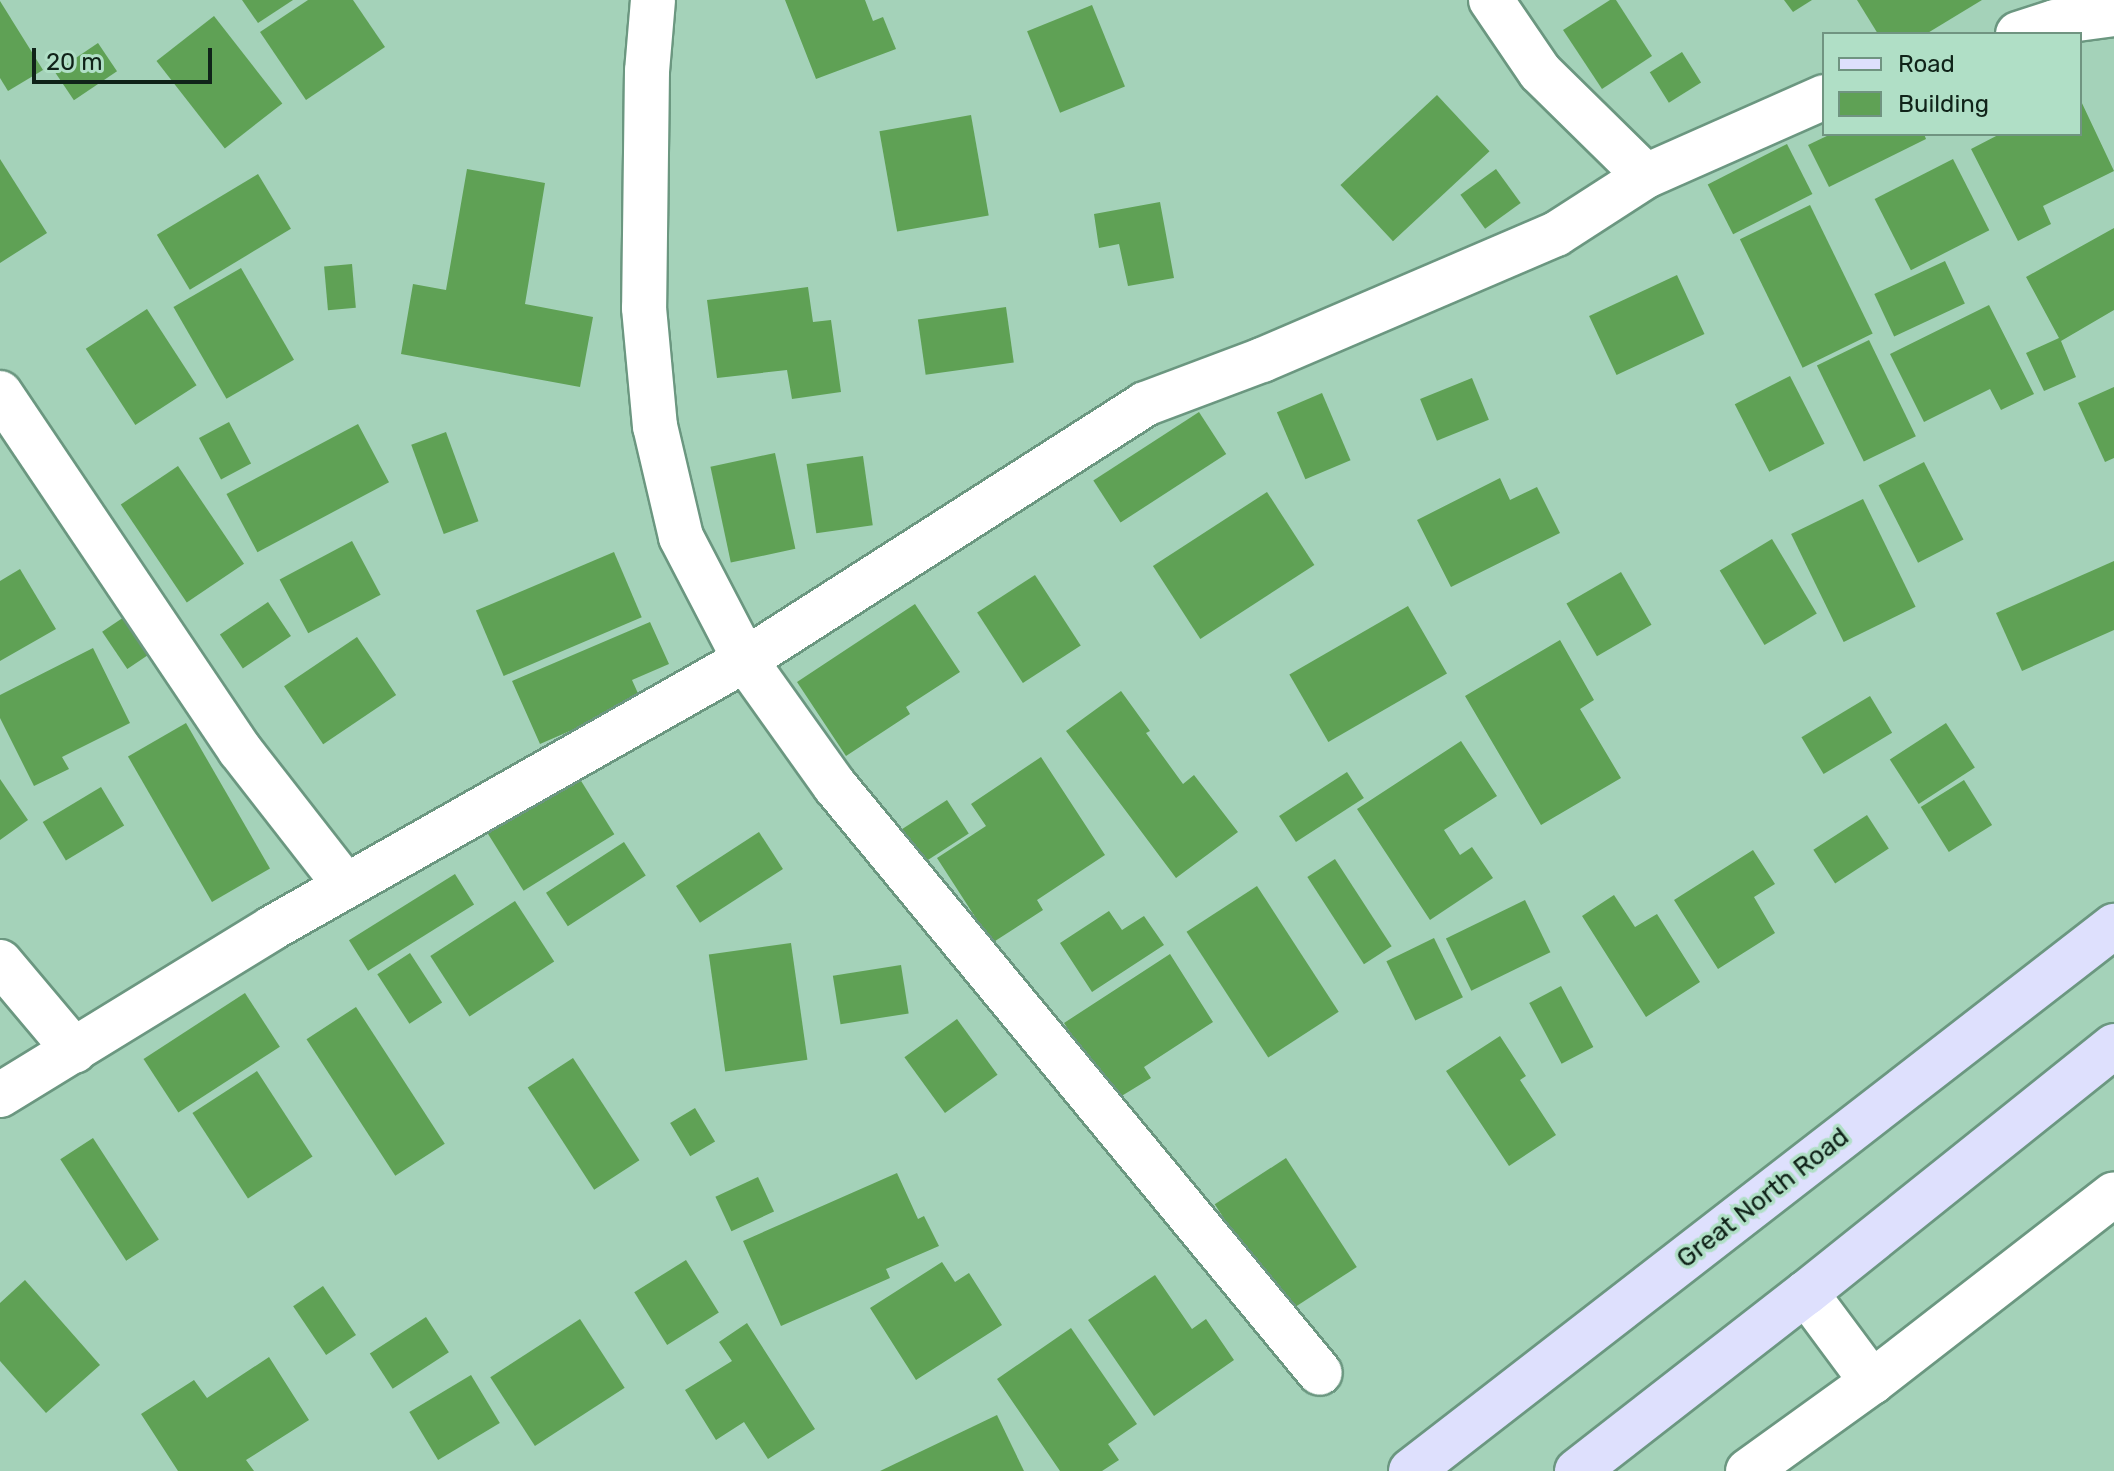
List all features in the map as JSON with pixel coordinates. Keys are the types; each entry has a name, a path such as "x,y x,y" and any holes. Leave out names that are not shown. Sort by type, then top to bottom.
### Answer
{"main road":[{"name":"Great North Road","path":"1411,1471 2114,926"},
{"path":"1577,1471 1806,1293 2114,1046"}],"street":[{"path":"653,0 647,71 644,308 655,426 681,537 745,660 835,786 1320,1373"},
{"path":"1491,0 1540,72 1646,176"},
{"path":"2024,32 2055,22 2114,14"},
{"path":"0,1095 346,886 745,660 1145,404 1262,360 1542,240 1646,176 1822,98"},
{"path":"0,393 240,750 346,886"},
{"path":"0,962 75,1051"},
{"path":"1748,1471 1872,1382 2114,1194"},
{"path":"1806,1293 1872,1382"}],"building":[{"path":"242,0 293,0 258,23"},
{"path":"308,0 353,0 385,47 306,100 260,32"},
{"path":"785,0 865,0 873,21 883,17 896,49 816,79"},
{"path":"1610,0 1616,0 1652,56 1602,89 1563,30"},
{"path":"1784,0 1812,0 1793,12"},
{"path":"1857,0 1982,0 1929,32 1877,32"},
{"path":"0,1 43,70 8,91 0,78"},
{"path":"1092,5 1125,87 1060,113 1027,31"},
{"path":"214,16 282,103 225,148 156,61"},
{"path":"98,43 117,71 74,100 55,72"},
{"path":"1682,52 1701,83 1669,103 1650,72"},
{"path":"1437,95 1490,151 1393,241 1340,185"},
{"path":"2082,103 2114,171 2043,206 2051,224 2018,241 1971,149 1996,136 2082,136"},
{"path":"971,115 989,215 897,232 879,131"},
{"path":"1827,136 1925,136 1926,139 1829,187 1808,145"},
{"path":"1787,144 1812,194 1733,234 1708,184"},
{"path":"0,159 47,233 0,263"},
{"path":"1953,159 1989,230 1911,270 1875,199"},
{"path":"467,169 545,183 525,304 593,317 580,387 401,354 413,284 446,290"},
{"path":"1496,169 1521,203 1485,229 1460,195"},
{"path":"258,174 291,229 190,290 157,235"},
{"path":"1160,202 1174,278 1128,286 1119,244 1099,248 1094,214"},
{"path":"1810,205 1873,334 1803,368 1740,239"},
{"path":"2114,228 2114,310 2061,341 2076,377 2044,391 2026,353 2059,338 2026,277"},
{"path":"1945,261 1965,304 1894,337 1874,294"},
{"path":"352,264 356,308 328,310 324,266"},
{"path":"241,268 294,360 226,399 173,307"},
{"path":"1677,275 1704,334 1617,375 1589,316"},
{"path":"808,287 813,322 831,320 841,392 792,399 787,370 717,378 707,300"},
{"path":"1989,305 2034,394 2001,410 1990,389 1924,422 1890,354"},
{"path":"1006,307 1014,362 926,375 918,319"},
{"path":"147,309 197,385 135,425 86,349"},
{"path":"1869,340 1916,436 1864,462 1817,365"},
{"path":"1790,376 1825,444 1769,472 1735,404"},
{"path":"1472,378 1489,420 1437,441 1420,399"},
{"path":"2114,387 2114,458 2105,462 2078,403"},
{"path":"1322,393 1351,460 1305,479 1277,412"},
{"path":"1199,412 1226,454 1121,523 1093,481"},
{"path":"229,422 251,463 221,479 199,438"},
{"path":"358,424 389,482 257,552 226,494"},
{"path":"446,432 478,521 444,534 411,445"},
{"path":"775,453 795,549 731,563 710,467"},
{"path":"863,456 873,525 816,533 807,464"},
{"path":"1924,462 1963,540 1918,563 1879,485"},
{"path":"178,466 244,564 187,602 121,505"},
{"path":"1500,478 1510,500 1537,487 1560,533 1451,587 1417,520"},
{"path":"1267,492 1314,565 1200,639 1153,566"},
{"path":"1863,499 1916,607 1844,642 1791,534"},
{"path":"1772,539 1817,614 1765,645 1720,570"},
{"path":"352,541 381,595 308,633 280,579"},
{"path":"614,552 642,617 504,676 476,611"},
{"path":"2114,561 2114,630 2022,671 1996,613"},
{"path":"20,569 56,629 0,661 0,581"},
{"path":"1621,572 1652,625 1597,656 1566,604"},
{"path":"1035,575 1081,645 1023,683 977,613"},
{"path":"268,602 291,636 243,668 220,634"},
{"path":"915,604 960,672 906,707 910,714 846,756 797,682"},
{"path":"1408,606 1447,674 1328,742 1289,674"},
{"path":"127,615 152,652 127,669 102,632"},
{"path":"650,622 669,664 632,680 641,700 540,744 512,681"},
{"path":"357,637 396,695 323,744 284,686"},
{"path":"1560,640 1594,700 1580,709 1621,778 1541,825 1465,696"},
{"path":"93,648 130,723 62,757 69,769 34,786 0,718 0,695"},
{"path":"1121,691 1150,731 1146,733 1183,784 1194,775 1238,832 1176,878 1066,731"},
{"path":"1870,696 1892,733 1824,774 1801,737"},
{"path":"186,723 270,868 212,902 128,756"},
{"path":"1946,723 1975,767 1919,804 1890,759"},
{"path":"1461,741 1497,796 1444,830 1460,855 1472,847 1493,878 1430,920 1357,809"},
{"path":"1041,757 1105,855 1037,900 1043,910 992,943 937,858 986,826 971,804"},
{"path":"573,768 614,834 524,891 482,825"},
{"path":"1347,772 1364,798 1296,842 1279,816"},
{"path":"0,779 28,820 0,840"},
{"path":"1964,780 1992,825 1949,852 1921,807"},
{"path":"101,787 124,826 66,861 43,822"},
{"path":"947,800 969,834 916,868 894,834"},
{"path":"1867,815 1889,849 1835,883 1813,850"},
{"path":"759,832 783,869 700,923 676,886"},
{"path":"624,842 646,876 568,926 546,893"},
{"path":"1753,850 1775,884 1754,897 1775,933 1718,969 1674,900"},
{"path":"1335,859 1392,946 1364,964 1307,877"},
{"path":"455,874 474,905 368,971 349,940"},
{"path":"1257,886 1339,1012 1268,1058 1187,932"},
{"path":"1614,895 1635,927 1657,914 1700,982 1646,1017 1582,916"},
{"path":"1525,900 1550,952 1471,991 1446,939"},
{"path":"515,901 554,961 470,1016 430,956"},
{"path":"1109,911 1122,930 1144,916 1164,945 1092,992 1060,943"},
{"path":"1434,938 1463,997 1415,1021 1386,961"},
{"path":"791,943 807,1060 725,1071 709,955"},
{"path":"410,953 442,1002 409,1024 377,974"},
{"path":"1170,954 1213,1022 1144,1067 1151,1078 1115,1100 1064,1023"},
{"path":"901,965 909,1013 841,1024 833,976"},
{"path":"1561,986 1593,1047 1562,1064 1529,1003"},
{"path":"245,993 280,1047 178,1113 144,1059"},
{"path":"356,1007 445,1144 395,1176 307,1039"},
{"path":"957,1019 998,1075 945,1113 904,1057"},
{"path":"1500,1036 1526,1076 1520,1080 1556,1135 1509,1166 1446,1071"},
{"path":"573,1058 639,1160 594,1190 528,1087"},
{"path":"257,1071 313,1157 248,1198 192,1113"},
{"path":"695,1108 715,1141 690,1156 670,1123"},
{"path":"93,1138 159,1239 126,1261 60,1159"},
{"path":"1286,1158 1357,1267 1286,1313 1215,1204"},
{"path":"897,1173 918,1219 924,1216 939,1246 886,1269 890,1278 781,1326 743,1241"},
{"path":"758,1177 774,1211 731,1231 715,1197"},
{"path":"686,1260 719,1313 667,1345 634,1292"},
{"path":"942,1262 955,1282 969,1273 1002,1325 916,1380 870,1308"},
{"path":"1155,1275 1192,1329 1206,1319 1234,1360 1154,1416 1088,1320"},
{"path":"25,1280 100,1365 46,1413 0,1361 0,1303"},
{"path":"323,1286 356,1335 326,1355 293,1306"},
{"path":"426,1317 449,1352 393,1389 370,1353"},
{"path":"580,1319 625,1388 535,1446 490,1377"},
{"path":"747,1323 815,1429 768,1459 744,1422 716,1440 685,1390 732,1361 719,1342"},
{"path":"1071,1328 1137,1424 1108,1444 1119,1460 1102,1471 1060,1471 997,1379"},
{"path":"269,1357 309,1420 246,1460 254,1471 178,1471 141,1414 194,1380 207,1398"},
{"path":"471,1375 500,1423 438,1460 409,1412"},
{"path":"997,1415 1024,1471 880,1471"}]}
